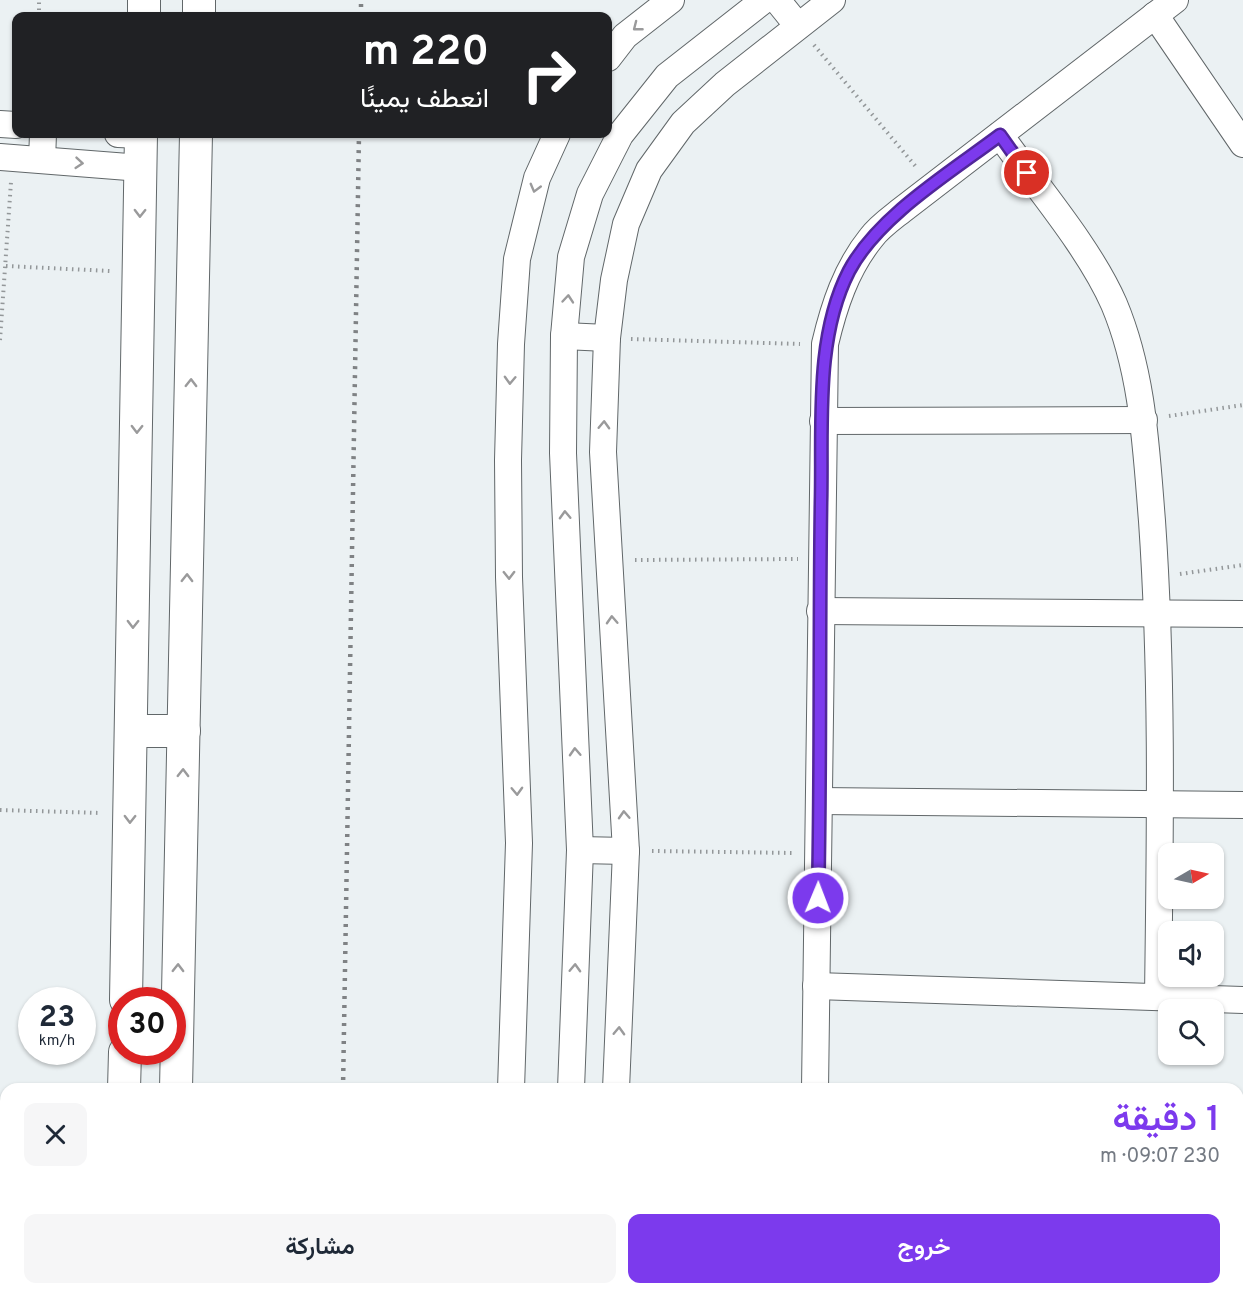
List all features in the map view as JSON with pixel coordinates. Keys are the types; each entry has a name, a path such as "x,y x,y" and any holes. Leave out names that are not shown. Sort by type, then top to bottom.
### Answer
{"street":[{"path":"612,52 625,36 671,0"},
{"path":"571,1083 580,850 566,561 564,336 571,257 590,194 620,135 667,76 764,0"},
{"path":"777,0 798,26"},
{"path":"616,1083 626,851 603,452 607,338 614,280 626,224 649,170 683,123 725,84 832,0"},
{"path":"815,1083 823,422 825,344 834,306 850,270 871,237 932,187 1175,0"},
{"path":"1155,15 1243,144"},
{"path":"1000,135 1082,250 1113,302 1134,359 1144,420 1158,614 1160,804 1158,997"},
{"path":"42,160 43,138"},
{"path":"126,987 141,168 134,138"},
{"path":"176,1083 196,138"},
{"path":"511,1083 519,843 508,577 511,344 517,259 537,178 555,138"},
{"path":"6,157 141,168"},
{"path":"564,336 607,338"},
{"path":"823,422 1144,420"},
{"path":"566,561 608,560"},
{"path":"820,611 1243,614"},
{"path":"131,730 184,731"},
{"path":"819,801 1243,805"},
{"path":"580,850 626,851"},
{"path":"816,986 1243,1000"},
{"path":"124,1083 125,1065"}],"path":[{"path":"798,26 932,187"},
{"path":"0,340 6,266 6,157"},
{"path":"6,266 139,272"},
{"path":"607,338 825,344"},
{"path":"1144,420 1243,405"},
{"path":"608,560 820,559"},
{"path":"1156,577 1243,566"},
{"path":"0,810 130,814"},
{"path":"626,851 819,853"}],"railway":[{"path":"361,0 361,12"},
{"path":"343,1083 359,138"}],"route":[{"path":"818,898 820,559 825,344 834,306 850,270 871,237 902,210 1000,135 1027,173"}]}
